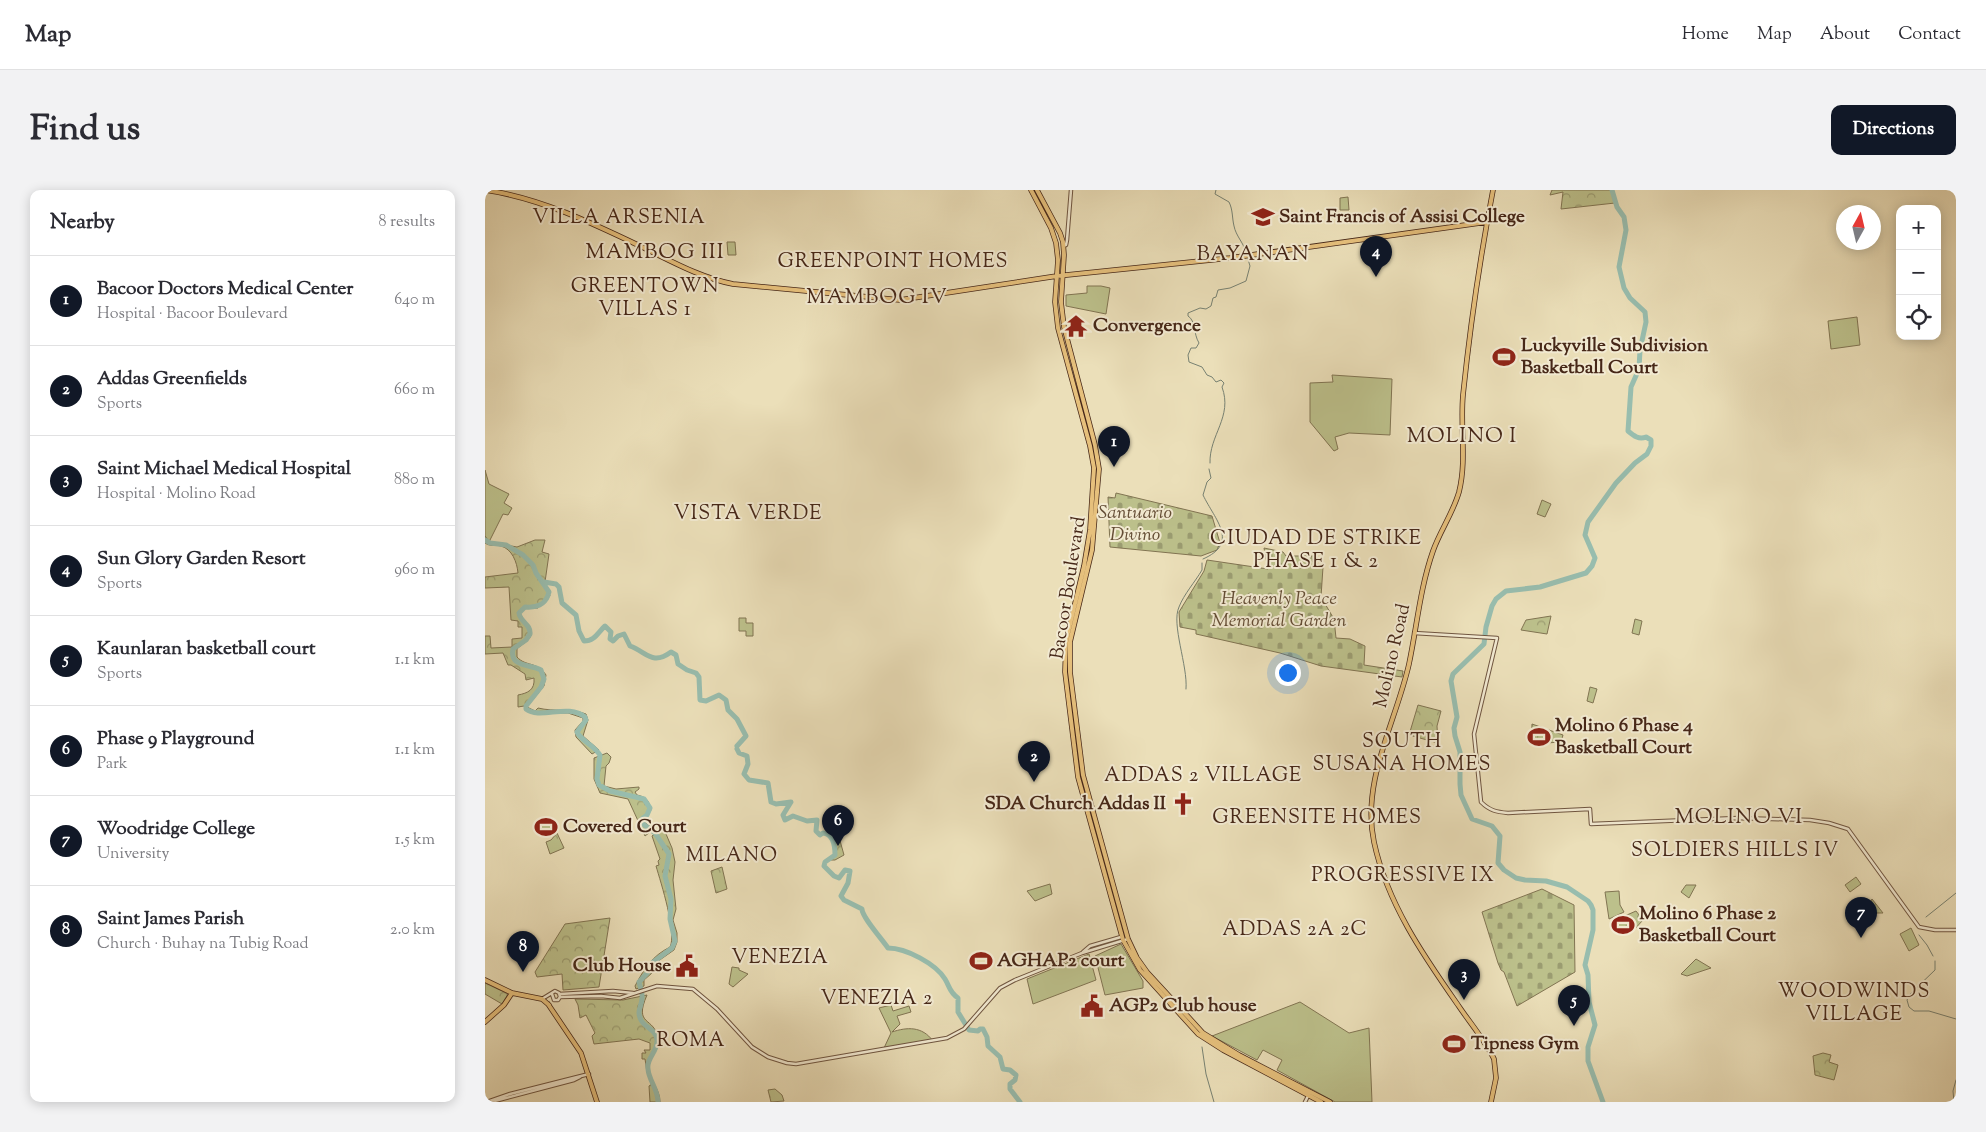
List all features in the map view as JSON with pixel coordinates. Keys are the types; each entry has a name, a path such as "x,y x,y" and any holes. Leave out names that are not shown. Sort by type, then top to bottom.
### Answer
{"main road":[{"path":"485,190 537,201 623,238 710,279 733,284 900,300 1063,275 1230,258 1487,222"},
{"name":"Bacoor Boulevard","path":"1031,190 1051,228 1056,243 1057,276 1055,302 1058,328 1091,451 1095,480 1088,549 1065,647 1065,672 1078,777 1125,938 1147,972 1202,1035 1321,1102"},
{"name":"Bacoor Boulevard","path":"1037,190 1060,233 1063,247 1061,305 1064,327 1095,445 1099,469 1092,550 1070,642 1070,672 1083,775 1125,938"},
{"name":"Molino Road","path":"1491,1102 1496,1074 1491,1054 1432,966 1395,906 1384,878 1372,832 1370,812 1373,787 1409,664 1423,581 1434,549 1459,490 1463,448 1463,398 1493,190"},
{"path":"1042,211 1047,208"},
{"path":"485,980 512,993 546,1001 581,1053 597,1102"},
{"path":"485,1022 504,1005 512,993"},
{"name":"Bacoor Boulevard","path":"1309,1094 1330,1102"}],"street":[{"path":"1063,247 1066,246 1067,240 1071,190"},
{"path":"1414,633 1497,638 1474,734 1481,802 1487,809 1496,812 1589,809 1591,824 1737,818 1810,820 1829,823 1849,829 1916,924 1922,928 1956,930"},
{"path":"1082,953 1095,944 1125,938"},
{"path":"546,1001 555,991 560,995 620,998 657,986 693,989 717,1009 752,1047 768,1057 787,1063 836,1058 947,1038 970,1024 988,1000 1000,988 1027,974 1109,942"},
{"path":"1095,944 1096,948"},
{"path":"560,995 613,991 636,993"},
{"path":"552,994 553,999"},
{"path":"546,1001 558,1000 560,995"},
{"path":"489,1102 519,1091 573,1076 589,1074"},
{"path":"1305,1102 1309,1094"}],"green space":[{"path":"1552,190 1612,190 1615,203 1561,209 1563,192 1550,195"},
{"path":"1348,197 1349,210 1340,210 1340,198"},
{"path":"727,242 735,242 736,255 728,255"},
{"path":"1087,286 1110,288 1106,314 1066,306 1066,295 1087,293"},
{"path":"1857,317 1860,345 1831,349 1828,321"},
{"path":"1332,375 1392,379 1390,435 1349,433 1335,437 1338,449 1334,451 1310,422 1310,383 1333,382"},
{"path":"485,470 489,484 509,494 504,503 512,508 508,515 503,514 489,542 485,536"},
{"name":"Santuario Divino","path":"1116,493 1212,516 1220,543 1217,550 1201,556 1110,547 1108,497 1115,498"},
{"path":"1542,500 1551,504 1545,517 1537,514"},
{"path":"485,536 489,542 517,547 535,540 545,540 542,552 549,554 545,582 550,596 538,608 526,608 520,613 531,634 530,638 517,649 517,657 539,668 546,675 544,686 527,707 535,711 538,708 586,714 588,720 583,736 599,750 592,754 576,737 575,730 583,721 583,718 568,713 532,713 526,710 524,706 518,707 518,695 532,688 534,678 526,680 525,674 508,665 503,653 485,654 485,636 490,636 491,648 512,647 512,639 522,638 522,627 518,627 518,621 511,620 509,587 485,588 485,577 518,573 511,553 501,546 485,543"},
{"name":"Heavenly Peace Memorial Garden","path":"1264,548 1283,552 1286,556 1314,556 1312,561 1323,567 1321,597 1334,619 1336,638 1350,639 1365,646 1364,665 1403,671 1402,677 1321,666 1280,653 1196,634 1196,630 1180,627 1179,612 1204,571 1207,560 1268,569"},
{"path":"1551,616 1547,634 1521,630 1526,620"},
{"path":"739,618 746,618 746,623 753,623 753,636 746,636 746,631 739,631"},
{"path":"1635,619 1642,621 1639,635 1632,633"},
{"path":"1590,687 1597,689 1593,703 1587,701"},
{"path":"1418,705 1441,711 1437,726 1438,743 1409,735"},
{"path":"1532,724 1563,735 1561,742 1531,744"},
{"path":"607,753 611,757 606,766 604,786 616,789 639,787 635,792 637,795 645,798 649,804 651,810 644,822 654,829 645,836 628,799 600,793 594,779 594,758"},
{"name":"Covered Court","path":"550,820 554,829 542,835 538,825"},
{"path":"663,827 672,848 675,862 673,880 676,909 673,920 677,933 677,942 674,950 654,964 652,973 644,980 644,986 636,989 635,986 645,969 658,954 670,947 672,940 670,920 656,866 659,865 658,861 660,859 652,836"},
{"path":"837,830 844,855 835,860 830,860 836,855 836,852 828,831"},
{"path":"557,833 564,848 550,854 546,842 551,840"},
{"path":"722,867 727,889 716,893 711,871"},
{"path":"1856,877 1861,884 1850,892 1845,885"},
{"path":"1050,884 1052,894 1035,901 1027,891"},
{"path":"1686,885 1696,885 1689,898 1681,892"},
{"path":"1542,889 1574,905 1575,972 1517,1006 1504,972 1498,963 1482,912"},
{"path":"1619,891 1620,905 1624,912 1609,919 1605,892"},
{"path":"1872,899 1883,913 1876,913 1867,908"},
{"path":"1636,911 1643,920 1632,932 1617,932 1611,922"},
{"path":"610,918 599,987 563,990 562,974 537,977 535,972 565,924"},
{"path":"1911,928 1919,945 1909,951 1900,934"},
{"path":"1121,944 1143,981 1143,988 1105,995 1095,956"},
{"path":"1089,954 1096,980 1033,1004 1027,979"},
{"path":"1696,959 1711,968 1687,976 1681,974"},
{"path":"732,967 739,968 739,970 748,974 733,987 729,984"},
{"path":"485,983 508,994 502,1004 485,994"},
{"path":"647,995 642,1012 656,1032 658,1039 649,1069 660,1097 660,1102 650,1102 649,1086 652,1084 647,1072 645,1059 642,1059 642,1053 646,1053 644,1050 650,1050 650,1043 639,1039 594,1044 592,1036 595,1033 586,1015 580,1018 575,999 623,1000"},
{"path":"1300,1002 1349,1033 1369,1028 1372,1102 1335,1102 1277,1070 1282,1060 1263,1050 1257,1060 1212,1036"},
{"path":"891,1005 893,1011 909,1006 911,1012 897,1016 900,1024 892,1032 903,1029 919,1030 933,1041 884,1048 891,1033 879,1008"},
{"path":"1823,1053 1831,1055 1829,1062 1838,1065 1834,1080 1815,1075 1813,1056"},
{"path":"775,1089 782,1095 784,1101 771,1102 768,1090"}],"waterway":[{"path":"1216,190 1215,194 1229,202 1235,230 1246,252"},
{"path":"1603,1102 1588,1061 1588,1047 1595,1025 1589,1002 1588,975 1585,965 1593,930 1593,910 1588,901 1567,887 1546,881 1516,878 1504,870 1498,863 1500,836 1492,826 1472,819 1461,795 1460,752 1454,728 1457,717 1451,681 1453,674 1484,644 1486,627 1496,599 1506,591 1540,587 1586,573 1592,566 1595,558 1585,535 1588,522 1616,483 1635,463 1647,454 1651,446 1651,440 1646,437 1637,437 1628,431 1631,387 1639,369 1640,350 1646,322 1645,312 1630,298 1624,288 1619,267 1626,230 1624,217 1617,207 1612,190"},
{"path":"1210,463 1213,444 1225,408 1222,387 1224,383 1221,380 1216,382 1207,375 1202,367 1189,362 1188,355 1191,348 1196,348 1199,343 1188,313 1211,306 1218,290 1230,288 1246,281 1250,266 1247,256"},
{"path":"1203,559 1214,553 1220,546 1222,538 1218,522 1203,495 1207,482 1211,478 1209,469"},
{"path":"485,540 490,543 506,545 523,555 533,565 549,592 543,603 533,607 525,607 519,613 521,619 529,628 530,634 526,640 513,649 514,659 521,664 541,670 544,679 541,687 526,706 526,709 539,713 571,711 585,717 586,720 577,732 600,755 597,779 599,785 610,791 644,799 650,808 647,815 642,819 642,823 655,833 669,854 665,876 671,899 670,919 675,941 672,948 652,963 650,970 639,982 642,992 640,1017 643,1023 655,1033 657,1040 656,1048 648,1065 658,1102"},
{"path":"1186,689 1177,614 1184,597 1202,570 1202,563"},
{"path":"544,582 556,584 559,587 562,603 576,615 579,631 584,641 594,638 605,626 611,632 610,639 613,641 618,636 624,634 630,646 654,658 659,658 671,652 676,655 678,664 696,673 699,677 700,700 706,701 719,695 726,700 728,710 737,719 746,736 737,746"},
{"path":"737,749 739,753 747,756 748,764 744,774 749,780 768,783 771,802 776,804 791,802 783,815 785,820 793,816 807,821 817,820 816,831 820,835 823,833 831,838 834,844 835,855 825,862 824,866 834,876 839,878 845,870 850,871 848,883 841,896 844,900 862,909 888,948 912,954 941,973 951,991 958,998 958,1012 969,1030 978,1031 983,1029 987,1037 988,1046 1000,1057 1003,1069 1010,1070 1016,1075 1015,1080 1010,1084 1010,1089 1020,1102"},
{"path":"1926,917 1956,893"},
{"path":"1919,935 1933,956"},
{"path":"1935,961 1935,970 1910,994 1907,1000 1909,1007 1914,1011 1929,1011 1956,1019"},
{"path":"1202,1047 1206,1074 1214,1102"},
{"path":"1954,1102 1953,1091 1956,1080"}],"place":[{"name":"Saint Francis of Assisi College","path":"1263,217"},
{"name":"Sun Glory Garden Resort","path":"1376,277"},
{"name":"Convergence","path":"1076,326"},
{"name":"Luckyville Subdivision Basketball Court","path":"1504,357"},
{"name":"Bacoor Doctors Medical Center","path":"1114,467"},
{"name":"Molino 6 Phase 4 Basketball Court","path":"1539,737"},
{"name":"Addas Greenfields","path":"1034,782"},
{"name":"SDA Church Addas II","path":"1183,804"},
{"name":"Covered Court","path":"546,827"},
{"name":"Phase 9 Playground","path":"838,846"},
{"name":"Molino 6 Phase 2 Basketball Court","path":"1623,925"},
{"name":"Woodridge College","path":"1861,938"},
{"name":"AGHAP2 court","path":"981,961"},
{"name":"Club House","path":"687,966"},
{"name":"Saint James Parish","path":"523,972"},
{"name":"Saint Michael Medical Hospital","path":"1464,1000"},
{"name":"AGP2 Club house","path":"1092,1006"},
{"name":"Kaunlaran basketball court","path":"1574,1026"},
{"name":"Tipness Gym","path":"1454,1044"}],"district":[{"name":"VILLA ARSENIA","path":"619,218"},
{"name":"MAMBOG III","path":"655,253"},
{"name":"BAYANAN","path":"1253,255"},
{"name":"GREENPOINT HOMES","path":"893,262"},
{"name":"GREENTOWN VILLAS 1","path":"645,298"},
{"name":"MAMBOG IV","path":"877,298"},
{"name":"MOLINO I","path":"1462,437"},
{"name":"VISTA VERDE","path":"748,514"},
{"name":"CIUDAD DE STRIKE PHASE 1 & 2","path":"1316,550"},
{"name":"SOUTH SUSANA HOMES","path":"1402,754"},
{"name":"ADDAS 2 VILLAGE","path":"1203,776"},
{"name":"GREENSITE HOMES","path":"1317,818"},
{"name":"MOLINO VI","path":"1739,818"},
{"name":"SOLDIERS HILLS IV","path":"1735,851"},
{"name":"MILANO","path":"732,856"},
{"name":"PROGRESSIVE IX","path":"1403,876"},
{"name":"ADDAS 2A 2C","path":"1295,930"},
{"name":"VENEZIA","path":"780,958"},
{"name":"VENEZIA 2","path":"877,999"},
{"name":"WOODWINDS VILLAGE","path":"1854,1004"},
{"name":"ROMA","path":"691,1041"}]}
